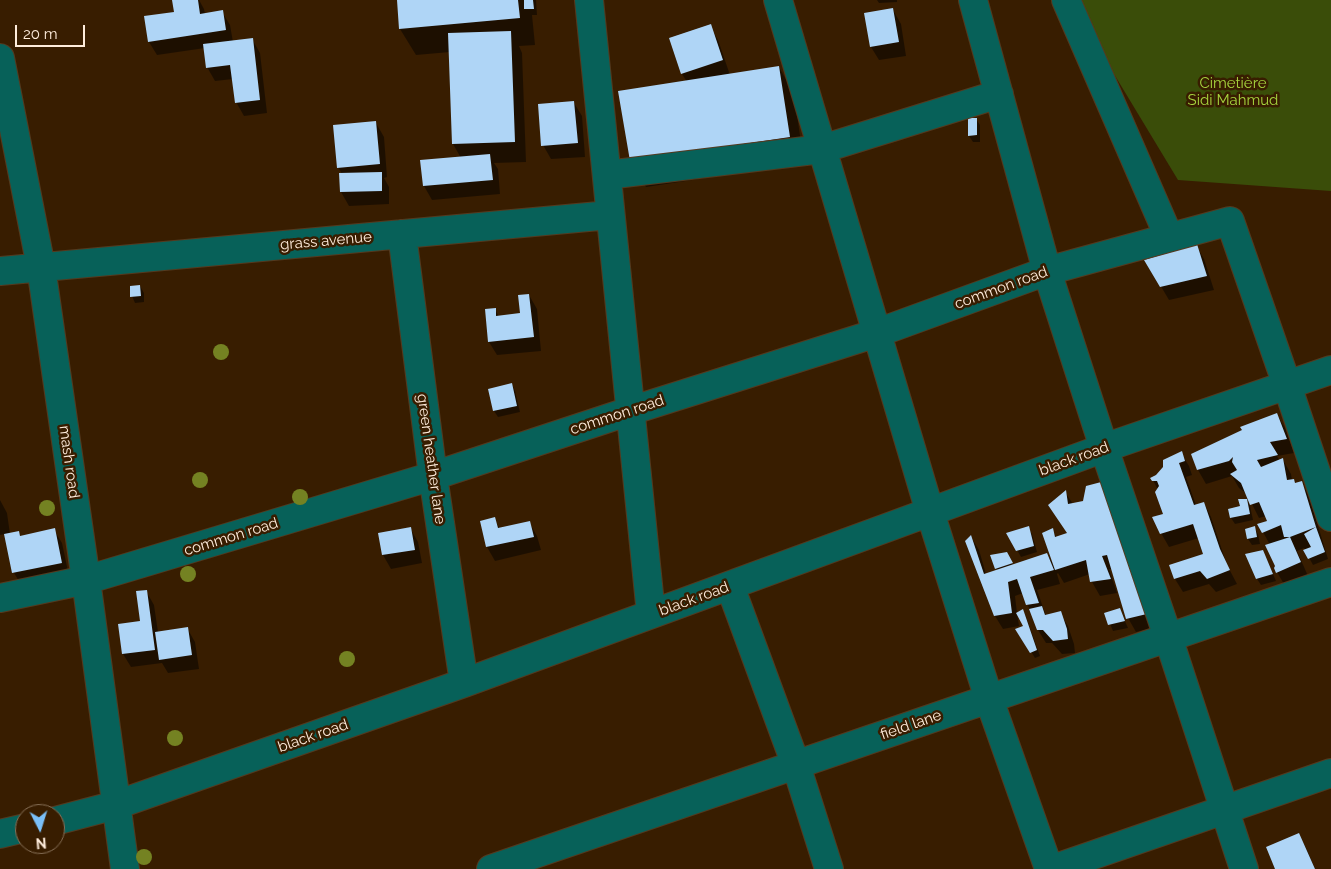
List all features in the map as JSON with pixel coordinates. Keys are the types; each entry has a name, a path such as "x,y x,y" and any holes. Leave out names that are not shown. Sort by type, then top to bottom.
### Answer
{"street":[{"path":"589,0 651,614"},
{"path":"778,0 930,512 989,699 1049,869"},
{"path":"973,0 1047,271 1244,869"},
{"path":"1066,0 1169,237"},
{"name":"mash road","path":"0,58 41,267 125,869"},
{"path":"607,175 822,149 999,94"},
{"name":"grass avenue","path":"0,271 610,215"},
{"name":"common road","path":"0,598 86,580 433,476 877,333 1047,271 1230,221 1287,385"},
{"name":"green heather lane","path":"402,234 433,476 464,683"},
{"name":"black road","path":"65,818 116,805 464,683 1104,448 1331,370"},
{"path":"1287,385 1331,517"},
{"name":"field lane","path":"491,869 1331,582"},
{"path":"730,586 796,765 829,869"},
{"path":"1053,869 1331,773"},
{"path":"0,834 15,830"}],"green space":[{"name":"Cimetière Sidi Mahmud","path":"1081,0 1331,0 1331,191 1178,180 1091,36"}],"building":[{"path":"172,0 198,0 200,14 223,10 226,30 148,42 144,16 174,12"},
{"path":"397,0 518,0 520,18 399,29"},
{"path":"524,0 533,0 534,9 524,9"},
{"path":"893,8 899,42 870,47 864,13"},
{"path":"711,24 723,60 681,74 669,38"},
{"path":"511,31 515,142 452,144 448,33"},
{"path":"253,38 260,100 235,103 230,65 206,68 203,44"},
{"path":"779,66 790,137 630,161 618,91"},
{"path":"574,101 578,143 541,146 538,104"},
{"path":"968,118 977,118 977,135 968,136"},
{"path":"376,121 380,164 337,168 333,125"},
{"path":"490,154 493,180 423,186 420,160"},
{"path":"382,172 382,191 340,192 339,173"},
{"path":"1197,244 1207,276 1160,287 1144,260"},
{"path":"140,285 141,296 130,297 130,286"},
{"path":"529,294 534,337 488,342 485,309 496,308 496,316 520,313 518,295"},
{"path":"512,383 517,406 493,411 488,389"},
{"path":"1277,413 1287,439 1270,442 1278,455 1257,460 1261,467 1283,458 1287,480 1294,479 1295,483 1302,481 1316,527 1290,537 1284,537 1281,525 1262,533 1257,524 1267,521 1259,502 1250,505 1241,483 1230,474 1237,470 1232,462 1233,457 1229,461 1197,470 1191,454 1242,430 1240,427"},
{"path":"1182,451 1185,461 1179,463 1194,505 1204,502 1220,549 1230,570 1207,579 1200,571 1174,579 1169,565 1203,554 1193,524 1160,534 1152,517 1163,514 1155,492 1159,486 1157,481 1152,481 1150,478 1156,475 1163,467 1163,460"},
{"path":"1105,481 1151,613 1126,619 1107,555 1102,556 1111,579 1090,582 1086,560 1055,570 1042,533 1053,528 1055,537 1067,533 1048,505 1066,490 1068,504 1083,501 1086,486"},
{"path":"1238,499 1247,499 1250,514 1230,518 1228,509 1240,506"},
{"path":"495,517 498,528 530,521 534,537 486,547 480,521"},
{"path":"1029,526 1034,546 1016,551 1006,533"},
{"path":"1255,526 1257,537 1247,539 1245,529"},
{"path":"411,527 415,550 382,555 378,533"},
{"path":"1316,527 1325,552 1308,559 1303,550 1311,547 1304,534"},
{"path":"55,528 62,563 12,573 4,534 19,531 20,536"},
{"path":"971,535 984,574 1047,553 1054,570 1030,577 1039,603 1026,605 1017,579 1008,582 1012,613 994,616 965,541"},
{"path":"1290,537 1301,562 1276,573 1275,566 1265,545"},
{"path":"1263,550 1273,574 1256,579 1245,554"},
{"path":"1007,552 1013,563 995,569 990,555"},
{"path":"147,590 155,650 122,654 118,624 140,621 136,591"},
{"path":"1042,606 1045,615 1061,611 1068,639 1053,641 1043,630 1037,630 1029,609"},
{"path":"1120,608 1125,621 1108,625 1104,613"},
{"path":"1023,609 1037,650 1030,653 1015,629 1023,626 1016,613"},
{"path":"188,627 192,655 159,660 155,632"},
{"path":"1299,833 1315,869 1275,869 1266,847"}]}
